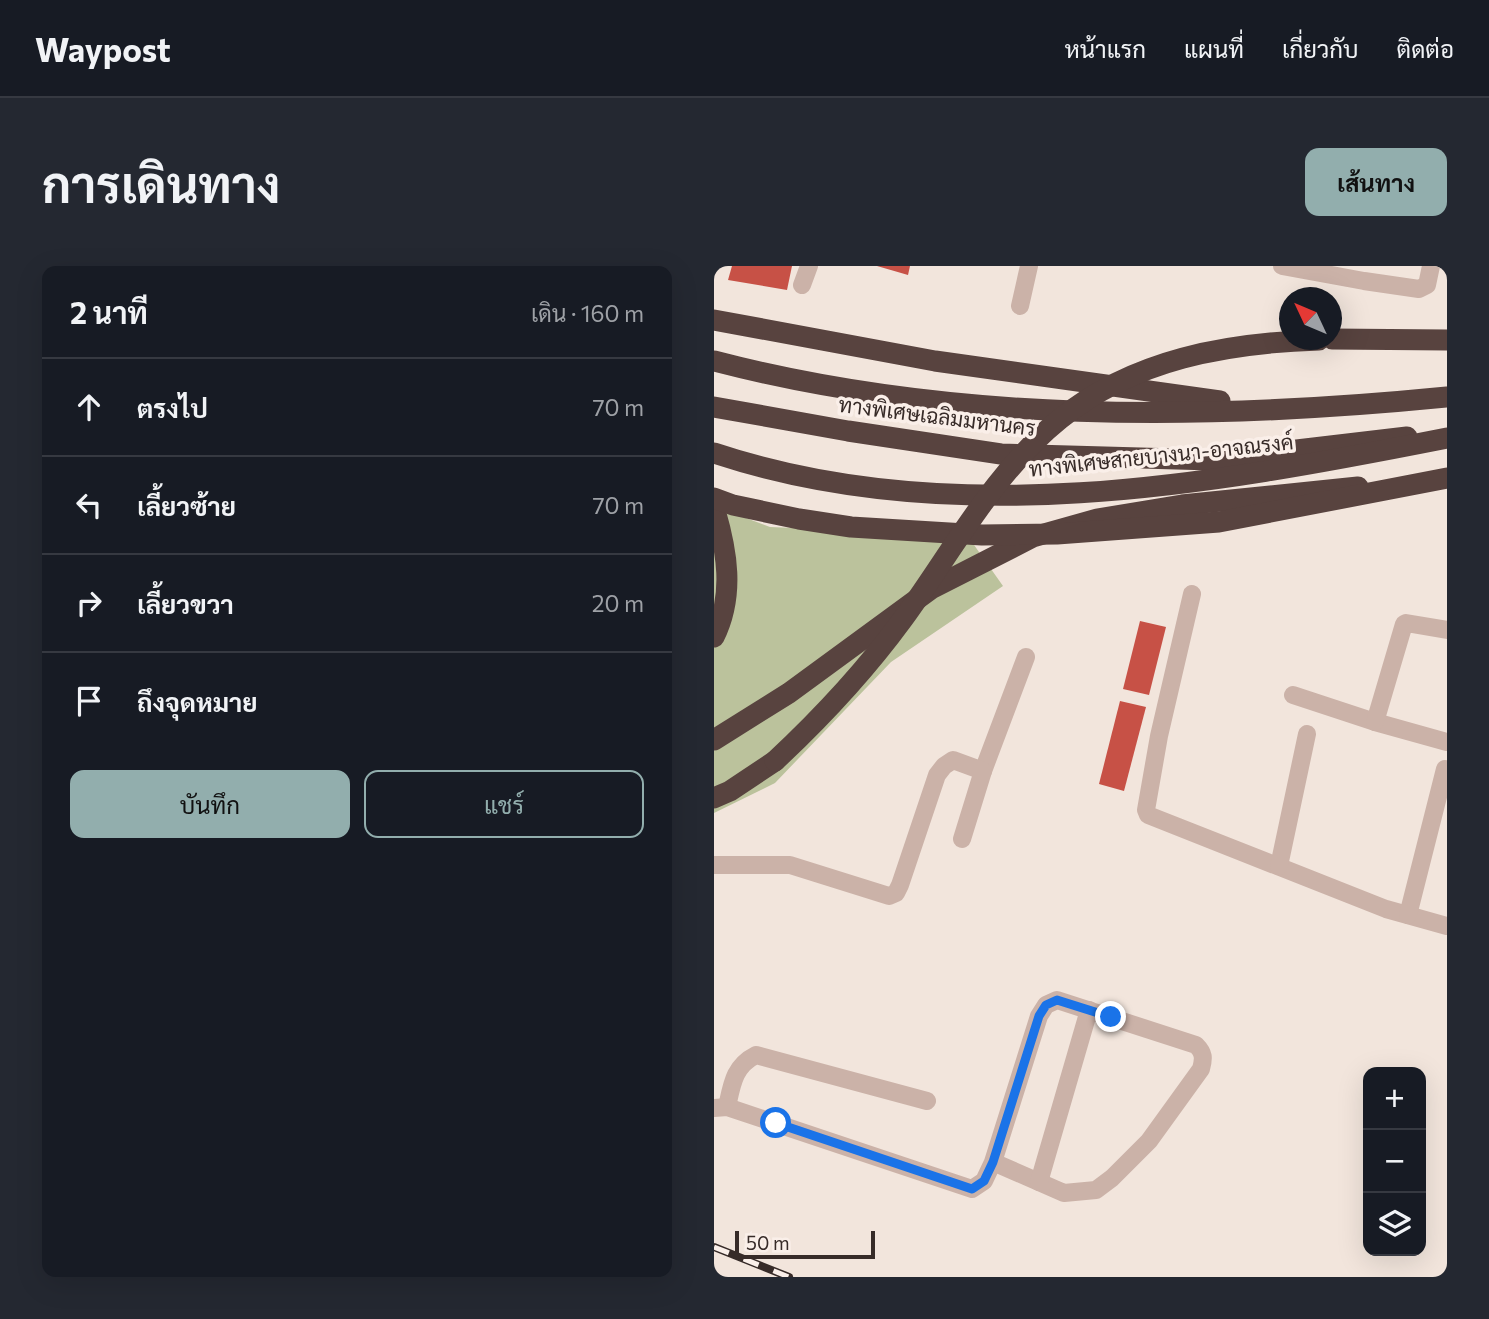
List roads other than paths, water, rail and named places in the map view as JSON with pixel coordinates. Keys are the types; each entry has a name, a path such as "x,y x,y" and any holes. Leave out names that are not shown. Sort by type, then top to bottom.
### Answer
{"highway":[{"path":"714,320 935,361 1289,411"},
{"path":"1342,339 1447,340"},
{"path":"714,798 730,791 775,761 814,725 901,621 1003,477 1060,418 1122,381 1153,367 1192,354 1229,346 1279,343"},
{"name":"ทางพิเศษเฉลิมมหานคร","path":"714,361 774,376 907,398 1016,408 1142,412 1289,411 1447,397"},
{"name":"ทางพิเศษเฉลิมมหานคร","path":"714,407 848,432 1001,454 1212,460 1447,435"},
{"name":"ทางพิเศษสายบางนา-อาจณรงค์","path":"714,453 758,467 860,486 1028,496 1199,481 1296,467 1447,435"},
{"path":"714,740 789,693 931,589 1034,537 1212,460"},
{"path":"1034,537 1097,519 1182,505 1447,479"},
{"path":"714,498 772,514 851,527 982,535 1057,534 1219,522 1447,479"},
{"path":"714,507 728,566 727,592 720,625 714,638"}],"street":[{"path":"802,285 809,266"},
{"path":"1020,306 1029,266"},
{"path":"1282,266 1365,274 1423,288 1427,285 1431,266"},
{"path":"1192,594 1159,736 1146,810 1150,817 1386,909 1447,926"},
{"path":"1375,722 1404,624 1447,630"},
{"path":"962,839 983,771 1026,657"},
{"path":"1293,695 1447,742"},
{"path":"1279,866 1307,734"},
{"path":"714,865 790,865 889,896 896,893 900,885 937,775 953,760 983,771"},
{"path":"1408,915 1445,769"},
{"path":"927,1101 755,1055 744,1061 736,1071 720,1107 972,1189 984,1181 993,1162 1039,1016 1046,1005 1057,1000 1196,1045 1202,1051 1202,1069 1149,1141 1096,1190 1065,1193 993,1162"},
{"path":"1039,1182 1089,1010"}],"railway":[{"path":"714,1247 789,1277"}]}
